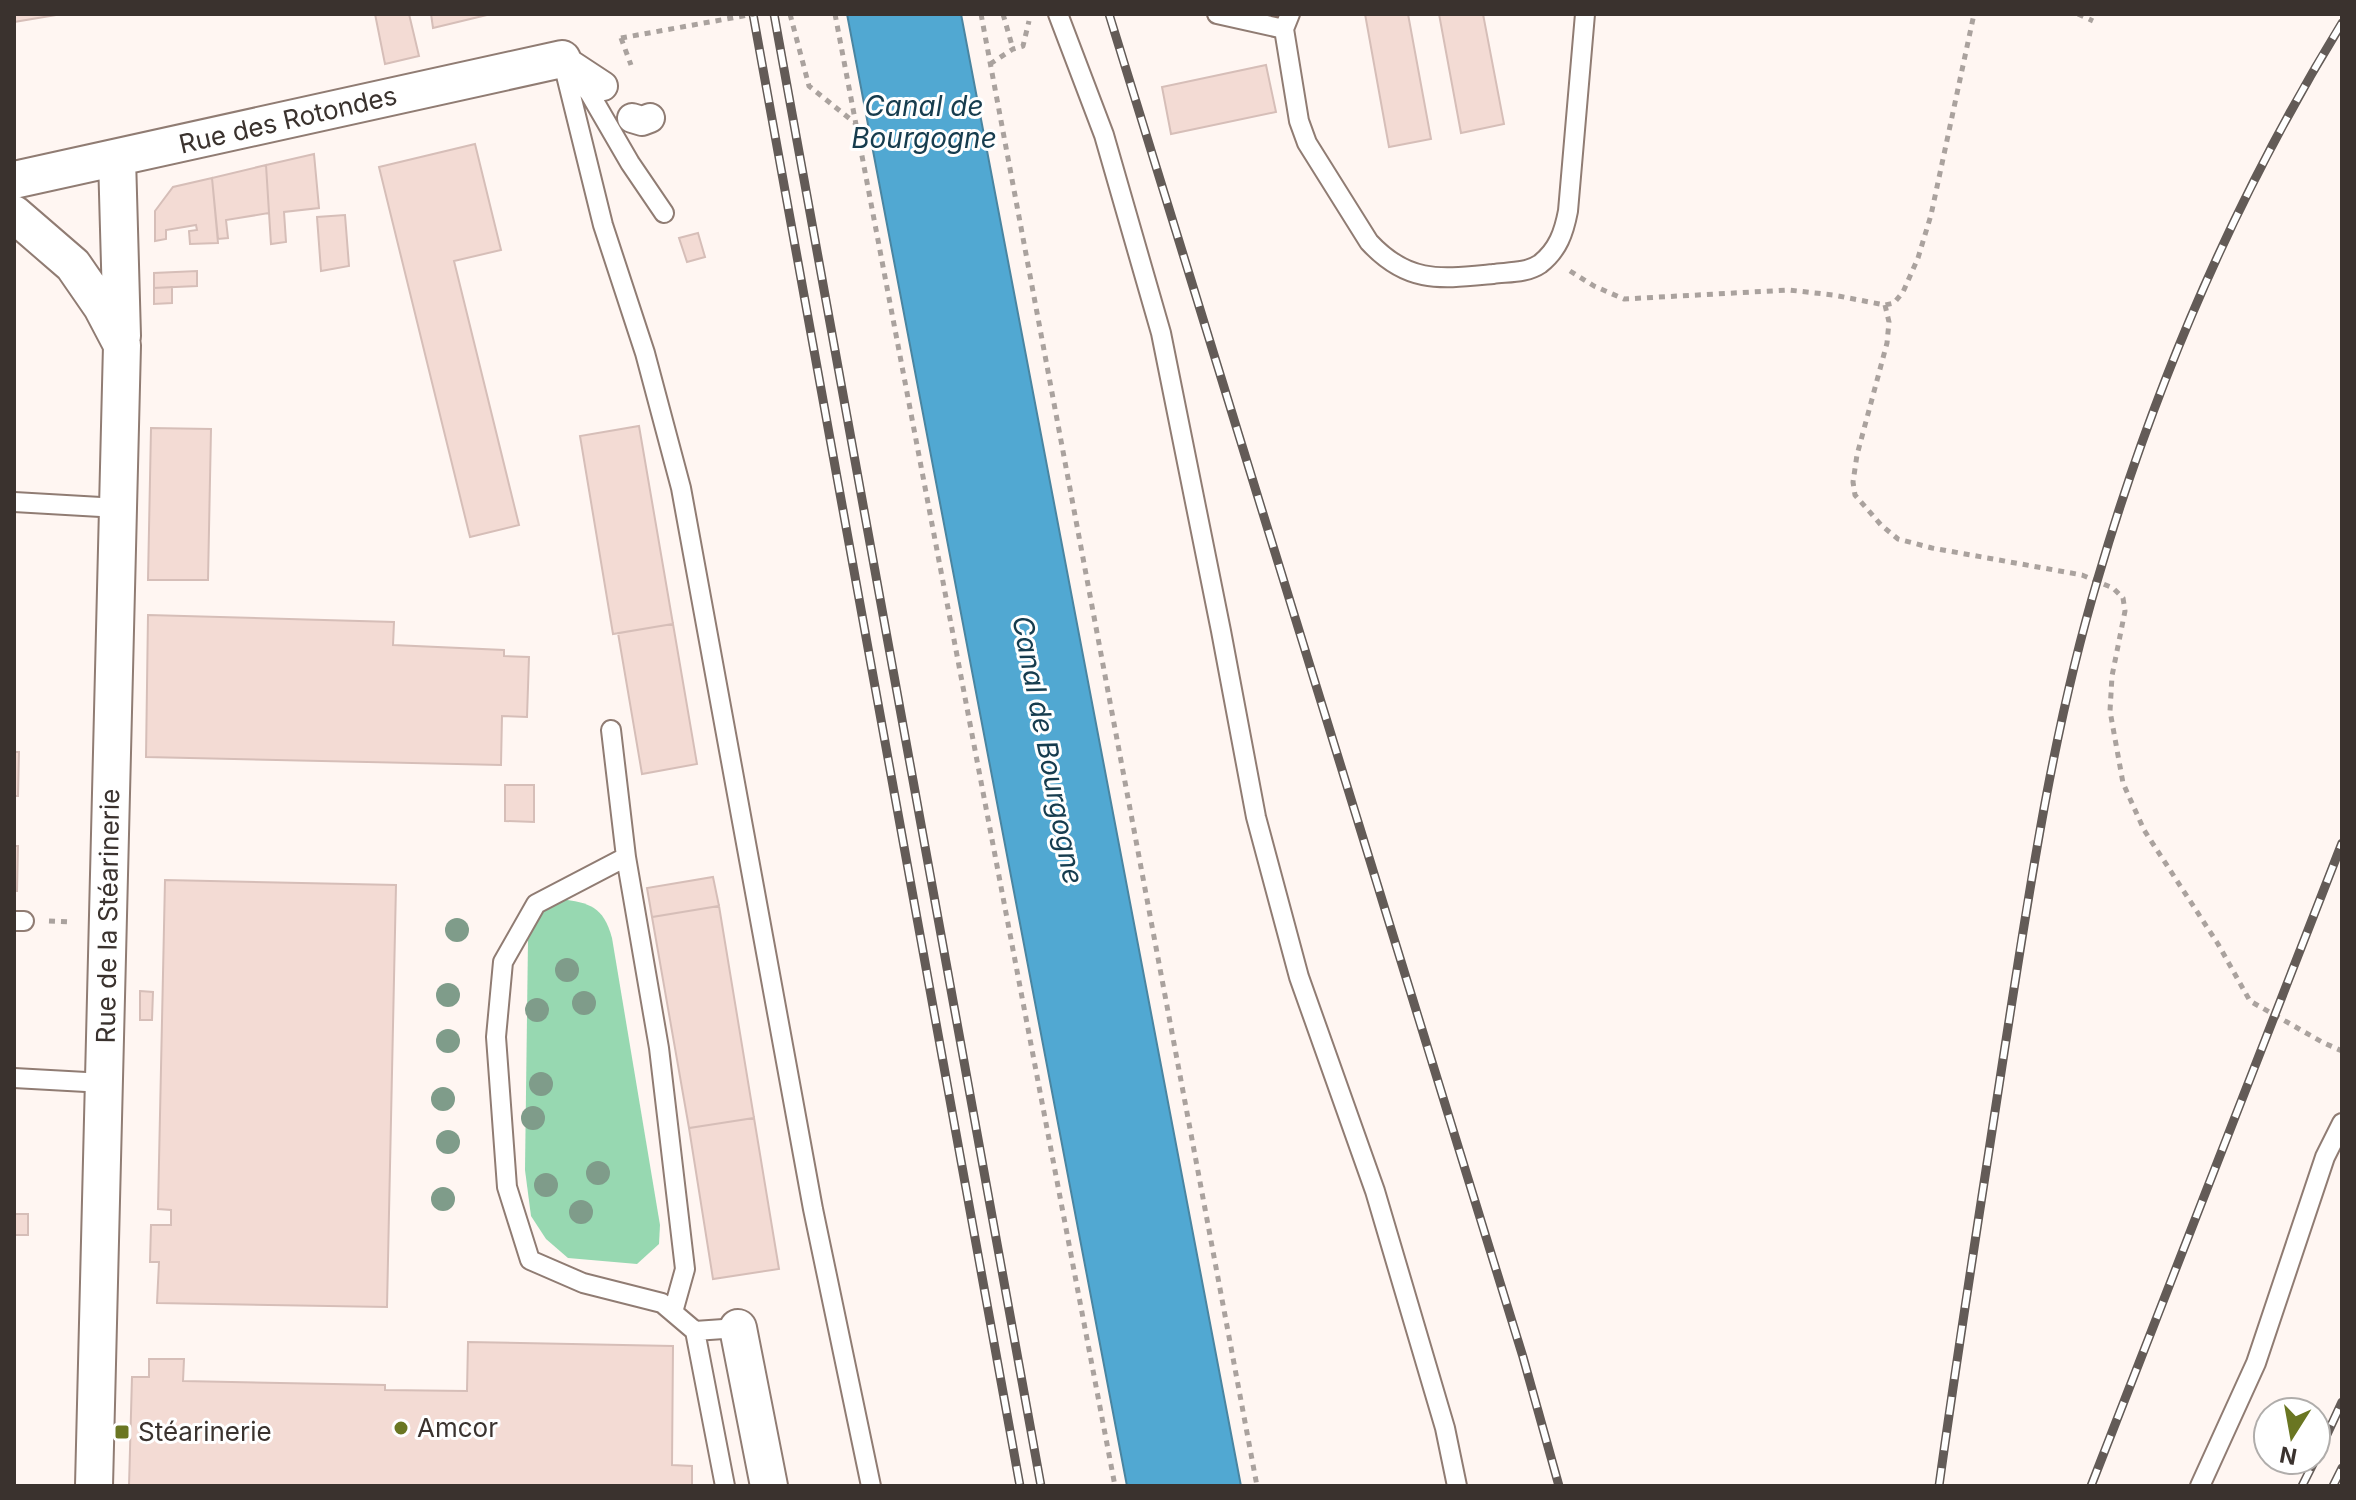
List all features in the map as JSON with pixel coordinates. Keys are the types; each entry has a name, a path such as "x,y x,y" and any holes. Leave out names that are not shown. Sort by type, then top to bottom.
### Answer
{"street":[{"path":"562,59 603,86"},
{"name":"Rue des Rotondes","path":"14,180 562,59"},
{"name":"Rue de la Stéarinerie","path":"94,1486 122,345 117,158"},
{"name":"Rue de la Stéarinerie","path":"14,214 73,265 102,307 122,345"},
{"path":"738,1328 769,1486"}],"lane":[{"path":"1058,14 1104,135 1161,333 1256,817 1299,977 1375,1191 1445,1428 1457,1486"},
{"path":"1217,14 1287,22 1299,121 1307,143 1369,242 1391,263 1418,275 1448,278 1522,271 1537,266 1558,244 1568,211 1585,14"},
{"path":"562,59 590,94 630,163 664,213"},
{"path":"562,59 603,225 645,353 681,488 813,1209 871,1486"},
{"path":"14,502 118,508"},
{"path":"611,730 626,857 659,1048 685,1269 673,1312"},
{"path":"626,857 536,904 503,962 496,1037 507,1187 530,1260 583,1283 662,1303 695,1331 725,1486"},
{"path":"14,1078 104,1083"},
{"path":"2200,1486 2256,1363 2325,1157 2342,1123"},
{"path":"695,1331 738,1328"}],"path":[{"path":"621,38 754,14"},
{"path":"790,14 809,86 855,123"},
{"path":"835,14 1115,1486"},
{"path":"981,14 1257,1486"},
{"path":"1003,14 1013,49"},
{"path":"990,64 1023,46 1030,14"},
{"path":"1549,256 1594,286 1624,299 1789,290 1885,305 1894,303 1903,292 1918,258 1931,215 1974,14"},
{"path":"2078,14 2093,21"},
{"path":"1885,305 1889,322 1887,343 1857,455 1853,482 1855,495 1898,539 1932,548 2064,570 2097,580 2113,588 2123,598 2125,611 2112,676 2110,711 2123,783 2144,830 2218,944 2250,1001 2342,1051"},
{"path":"19,921 108,922"}],"green space":[{"path":"560,899 594,908 604,919 612,938 660,1225 659,1244 637,1264 568,1258 546,1239 531,1216 525,1170 528,940 543,906"}],"water":[{"name":"Canal de Bourgogne","path":"847,14 961,14 1241,1486 1127,1486"}],"building":[{"path":"14,14 62,14 14,22"},
{"path":"375,14 409,14 419,56 385,64"},
{"path":"431,14 491,14 433,28"},
{"path":"1365,14 1408,14 1431,139 1389,147"},
{"path":"1439,14 1483,14 1504,124 1461,133"},
{"path":"1266,65 1276,112 1171,134 1162,87"},
{"path":"475,144 501,250 454,261 519,525 470,537 379,167"},
{"path":"314,154 319,208 284,212 286,242 271,244 266,165"},
{"path":"266,165 269,213 226,220 228,238 218,239 212,178"},
{"path":"212,178 218,243 190,244 189,231 197,230 196,225 166,230 166,239 155,241 155,211 173,187"},
{"path":"345,215 349,266 321,271 317,217"},
{"path":"698,233 705,257 687,262 679,238"},
{"path":"197,271 197,286 154,288 154,273"},
{"path":"172,287 172,303 154,304 154,288"},
{"path":"639,426 673,624 613,634 580,436"},
{"path":"151,428 211,429 208,580 148,580"},
{"path":"148,615 394,622 393,645 504,650 504,656 529,657 527,717 502,716 501,765 146,757"},
{"path":"673,624 697,764 642,774 618,633"},
{"path":"14,752 19,752 18,796 14,796"},
{"path":"505,785 534,785 534,822 505,821"},
{"path":"14,846 18,846 17,891 14,891"},
{"path":"713,877 719,906 652,917 647,888"},
{"path":"165,880 396,885 387,1307 157,1303 159,1262 150,1262 151,1225 171,1225 171,1210 158,1209"},
{"path":"719,906 754,1118 689,1128 652,917"},
{"path":"140,991 153,992 152,1020 140,1020"},
{"path":"754,1118 779,1269 713,1279 689,1128"},
{"path":"14,1214 28,1214 28,1235 14,1235"},
{"name":"Amcor","path":"468,1342 673,1346 672,1465 692,1466 692,1486 129,1486 132,1377 149,1377 149,1359 184,1359 183,1381 385,1385 385,1390 467,1391"}],"railway":[{"path":"753,14 1020,1486"},
{"path":"774,14 1041,1486"},
{"path":"1109,14 1523,1357 1559,1486"},
{"path":"1939,1486 2033,873 2067,695 2082,636 2121,505 2172,362 2233,223 2267,155 2342,23"},
{"path":"2091,1486 2342,843"},
{"path":"2332,1424 2342,1402"},
{"path":"2333,1486 2342,1468"},
{"path":"2302,1486 2307,1476"}],"place":[{"name":"Amcor","path":"401,1428"},
{"name":"Stéarinerie","path":"122,1432"}]}
